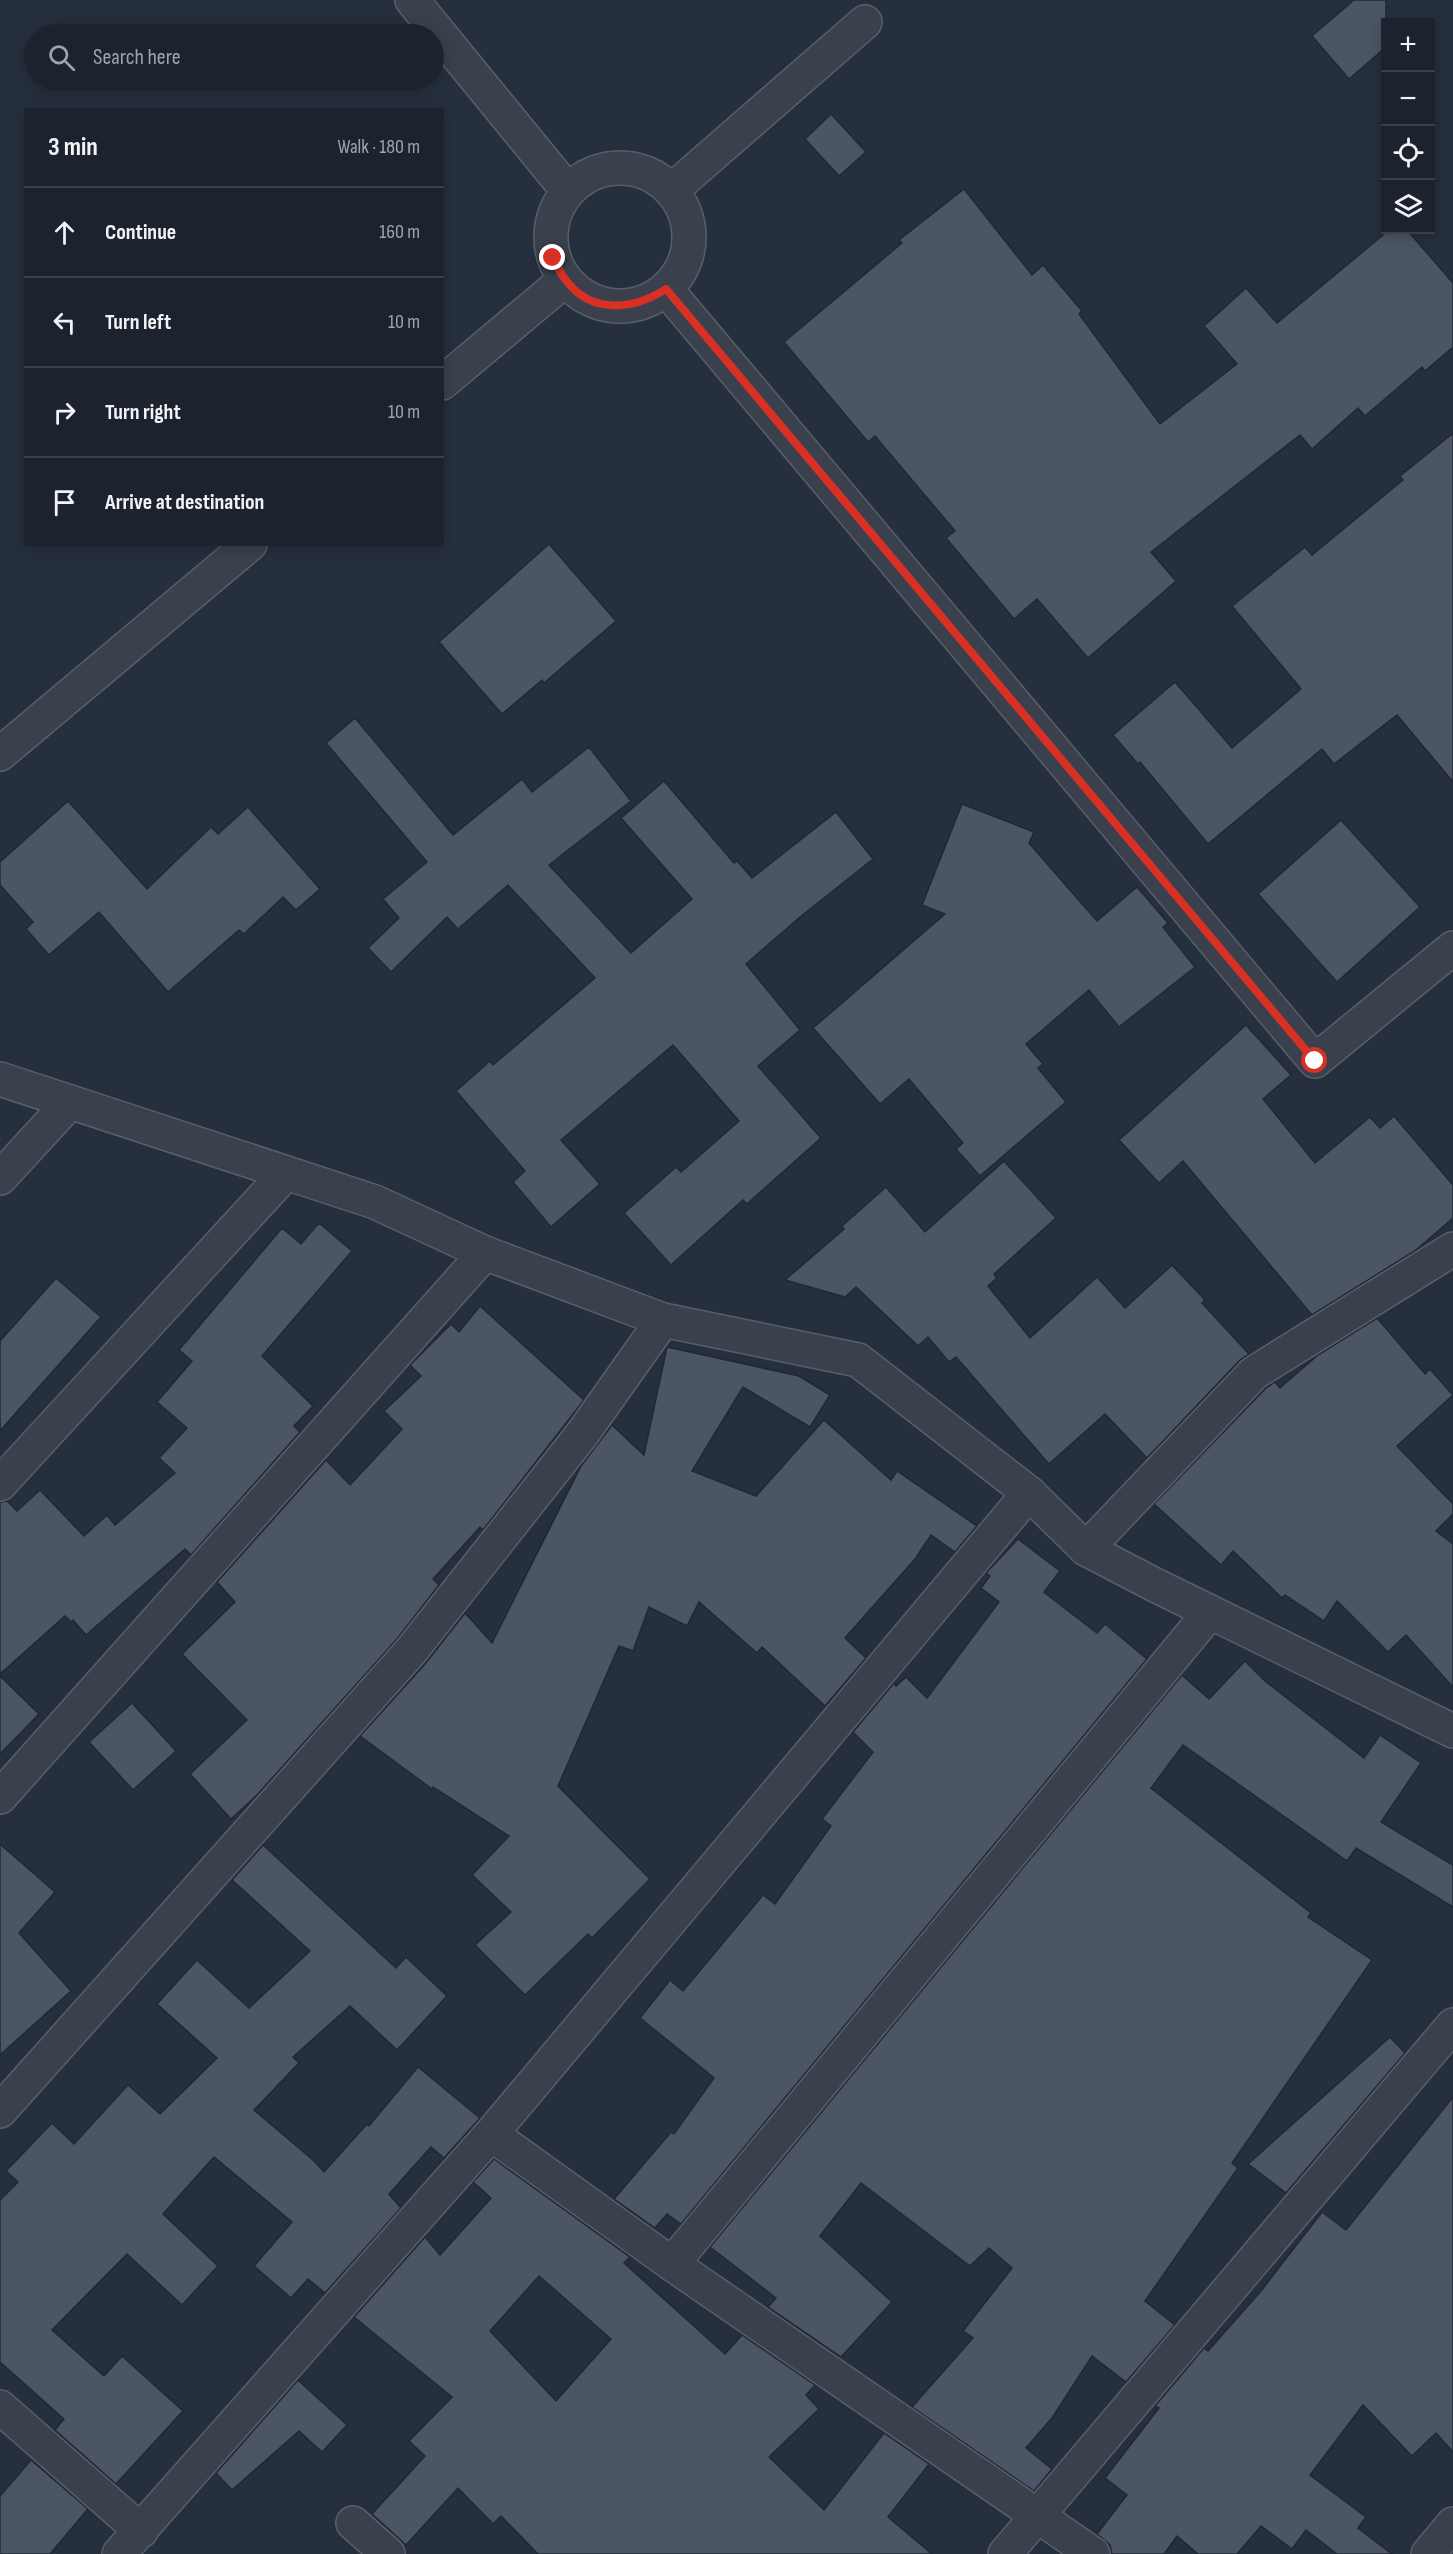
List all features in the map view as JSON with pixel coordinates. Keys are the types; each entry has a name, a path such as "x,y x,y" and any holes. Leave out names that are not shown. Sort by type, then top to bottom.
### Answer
{"street":[{"path":"412,0 432,24"},
{"path":"671,191 865,22"},
{"path":"444,39 568,191"},
{"path":"610,168 633,169 654,177 671,191 683,209 689,230 688,252 680,272 666,289 648,301 626,306 605,305 583,296 565,280 553,258 550,234 555,211 568,191 587,175 610,168"},
{"path":"444,381 565,280"},
{"path":"666,289 1315,1061 1453,948"},
{"path":"0,754 248,546"},
{"path":"0,1079 375,1202 484,1253 663,1320 858,1360 1029,1493 1086,1549 1453,1731"},
{"path":"0,1178 70,1102"},
{"path":"0,1484 286,1173"},
{"path":"1086,1549 1254,1373 1453,1249"},
{"path":"0,1797 484,1253"},
{"path":"0,2111 411,1651 583,1432 663,1320"},
{"path":"119,2554 491,2134 1029,1493"},
{"path":"672,2265 1210,1612"},
{"path":"1005,2554 1453,2025"},
{"path":"491,2134 672,2265 1093,2554"},
{"path":"0,2407 141,2531"},
{"path":"353,2523 388,2554"},
{"path":"1428,2554 1453,2524"}],"building":[{"path":"1354,0 1386,0 1386,18 1381,18 1381,51 1349,79 1312,36"},
{"path":"831,114 866,152 839,176 805,139"},
{"path":"964,189 1032,275 1043,265 1082,311 1079,314 1160,424 1237,364 1204,326 1246,288 1277,323 1384,234 1410,234 1453,283 1453,347 1425,371 1422,367 1365,416 1358,408 1312,449 1300,435 1151,552 1176,581 1088,658 1037,599 1014,619 946,538 955,531 875,436 868,442 784,342 902,243 899,240"},
{"path":"1453,433 1453,782 1397,715 1334,764 1322,749 1208,844 1140,762 1138,764 1113,735 1175,682 1232,748 1301,689 1232,606 1305,547 1312,555 1403,480 1400,476"},
{"path":"549,544 616,621 544,683 542,680 502,714 439,642"},
{"path":"355,718 453,835 522,779 532,792 589,747 631,801 549,865 631,953 692,899 621,818 664,781 734,863 737,861 752,878 836,812 873,859 800,917 746,964 800,1030 758,1066 821,1138 747,1204 743,1200 671,1265 624,1213 676,1167 681,1172 739,1121 673,1045 561,1140 600,1184 551,1227 513,1182 525,1171 456,1091 490,1061 493,1065 595,978 508,885 458,929 447,917 391,972 368,948 399,918 383,899 427,862 326,743"},
{"path":"68,801 147,889 211,827 218,834 248,807 320,889 296,910 283,897 244,934 239,930 168,992 99,912 49,955 26,929 33,922 0,885 0,862"},
{"path":"962,804 1034,832 1029,843 1097,921 1137,887 1168,923 1163,927 1195,967 1119,1027 1089,990 1026,1044 1043,1064 1038,1068 1066,1102 980,1176 956,1149 963,1143 909,1079 880,1104 813,1028 945,914 922,905"},
{"path":"1341,820 1420,907 1337,982 1258,894"},
{"path":"1246,1025 1291,1075 1263,1099 1315,1163 1370,1117 1380,1128 1394,1116 1453,1185 1453,1218 1416,1250 1312,1315 1183,1161 1159,1183 1119,1140"},
{"path":"1004,1161 1056,1218 994,1274 997,1278 988,1286 1030,1338 1097,1277 1125,1308 1172,1265 1205,1300 1202,1303 1249,1354 1240,1360 1147,1458 1105,1414 1049,1464 956,1357 949,1362 928,1337 918,1346 856,1287 845,1297 785,1280 844,1229 842,1226 886,1187 925,1232"},
{"path":"319,1223 352,1251 262,1356 313,1406 294,1426 300,1432 191,1555 185,1549 86,1635 73,1620 71,1622 65,1616 0,1674 0,1502 7,1501 17,1511 40,1490 84,1536 107,1515 115,1525 175,1473 159,1458 187,1428 157,1402 192,1361 179,1350 282,1228 301,1244"},
{"path":"56,1278 101,1317 0,1431 0,1341"},
{"path":"480,1306 584,1400 483,1530 480,1527 433,1579 439,1585 397,1639 257,1795 231,1819 190,1774 247,1720 182,1654 235,1602 217,1582 326,1460 350,1485 402,1429 384,1411 421,1376 410,1365 451,1324 459,1332"},
{"path":"1377,1318 1425,1374 1430,1369 1453,1395 1397,1446 1453,1504 1453,1514 1436,1531 1453,1544 1453,1687 1406,1635 1388,1652 1337,1601 1324,1621 1285,1595 1282,1598 1233,1551 1221,1565 1154,1504 1266,1388 1275,1382 1280,1388 1318,1355"},
{"path":"667,1347 799,1376 830,1395 810,1427 743,1387 692,1471 756,1496 824,1420 891,1480 897,1471 977,1526 955,1552 931,1535 915,1559 845,1638 866,1658 825,1706 762,1647 757,1653 699,1602 687,1626 649,1607 633,1651 619,1646 558,1786 650,1879 592,1938 588,1934 525,1995 475,1945 511,1912 472,1875 509,1836 433,1787 432,1789 360,1736 425,1664 465,1613 492,1643 581,1466 612,1425 644,1455"},
{"path":"1018,1539 1060,1571 1044,1592 1097,1633 1105,1624 1147,1659 681,2224 667,2214 655,2228 614,2199 671,2132 674,2134 714,2078 640,2018 670,1980 683,1991 763,1895 775,1904 831,1826 822,1819 873,1752 853,1732 894,1683 896,1686 906,1677 927,1698 999,1602 981,1588 990,1576 986,1573"},
{"path":"1245,1661 1265,1681 1364,1758 1380,1735 1421,1763 1381,1822 1453,1865 1453,1907 1356,1848 1347,1861 1183,1745 1151,1788 1311,1913 1308,1917 1372,1960 1232,2163 1238,2168 1145,2301 1175,2325 1126,2382 1092,2356 1052,2418 1026,2448 1052,2469 1034,2491 912,2407 973,2338 963,2331 1012,2268 989,2248 970,2266 861,2183 820,2236 892,2302 841,2357 768,2307 776,2298 710,2247 1182,1675 1209,1699"},
{"path":"0,1676 39,1714 0,1754"},
{"path":"132,1703 176,1751 133,1790 89,1742"},
{"path":"0,1844 55,1892 19,1933 71,1991 0,2055"},
{"path":"263,1845 396,1968 406,1957 447,1996 397,2050 350,2006 293,2057 299,2063 254,2110 324,2172 367,2124 369,2126 418,2067 480,2118 444,2158 431,2147 389,2194 401,2208 325,2293 308,2279 291,2298 254,2266 292,2222 214,2157 163,2214 218,2266 182,2305 127,2254 52,2330 104,2376 122,2356 183,2411 116,2484 55,2430 64,2419 0,2362 0,2200 18,2182 6,2171 52,2123 74,2144 128,2085 160,2114 217,2058 157,2004 197,1960 249,2008 310,1951 232,1880"},
{"path":"1390,2037 1405,2053 1286,2193 1248,2164"},
{"path":"1453,2097 1453,2452 1436,2433 1412,2456 1363,2405 1310,2475 1366,2517 1358,2528 1392,2554 1337,2554 1306,2530 1292,2549 1261,2526 1237,2554 1198,2554 1177,2536 1164,2554 1112,2554 1110,2545 1097,2534 1127,2495 1105,2478 1159,2408 1155,2406 1204,2348 1208,2351 1261,2291 1322,2212 1346,2230"},
{"path":"494,2159 630,2257 624,2263 725,2354 742,2335 815,2385 806,2395 819,2409 769,2457 824,2510 884,2433 929,2464 888,2517 932,2554 538,2554 501,2516 493,2524 458,2488 406,2545 372,2514 425,2456 409,2441 452,2397 354,2317 425,2237 440,2255 491,2198 473,2182","holes":["539,2276 611,2339 556,2401 490,2331"]},
{"path":"298,2380 347,2425 322,2452 299,2431 232,2490 216,2473"},
{"path":"31,2460 88,2509 50,2554 0,2554 0,2496"}],"route":[{"path":"553,258 565,280 583,296 605,305 626,306 648,301 666,289 1315,1061"}]}
